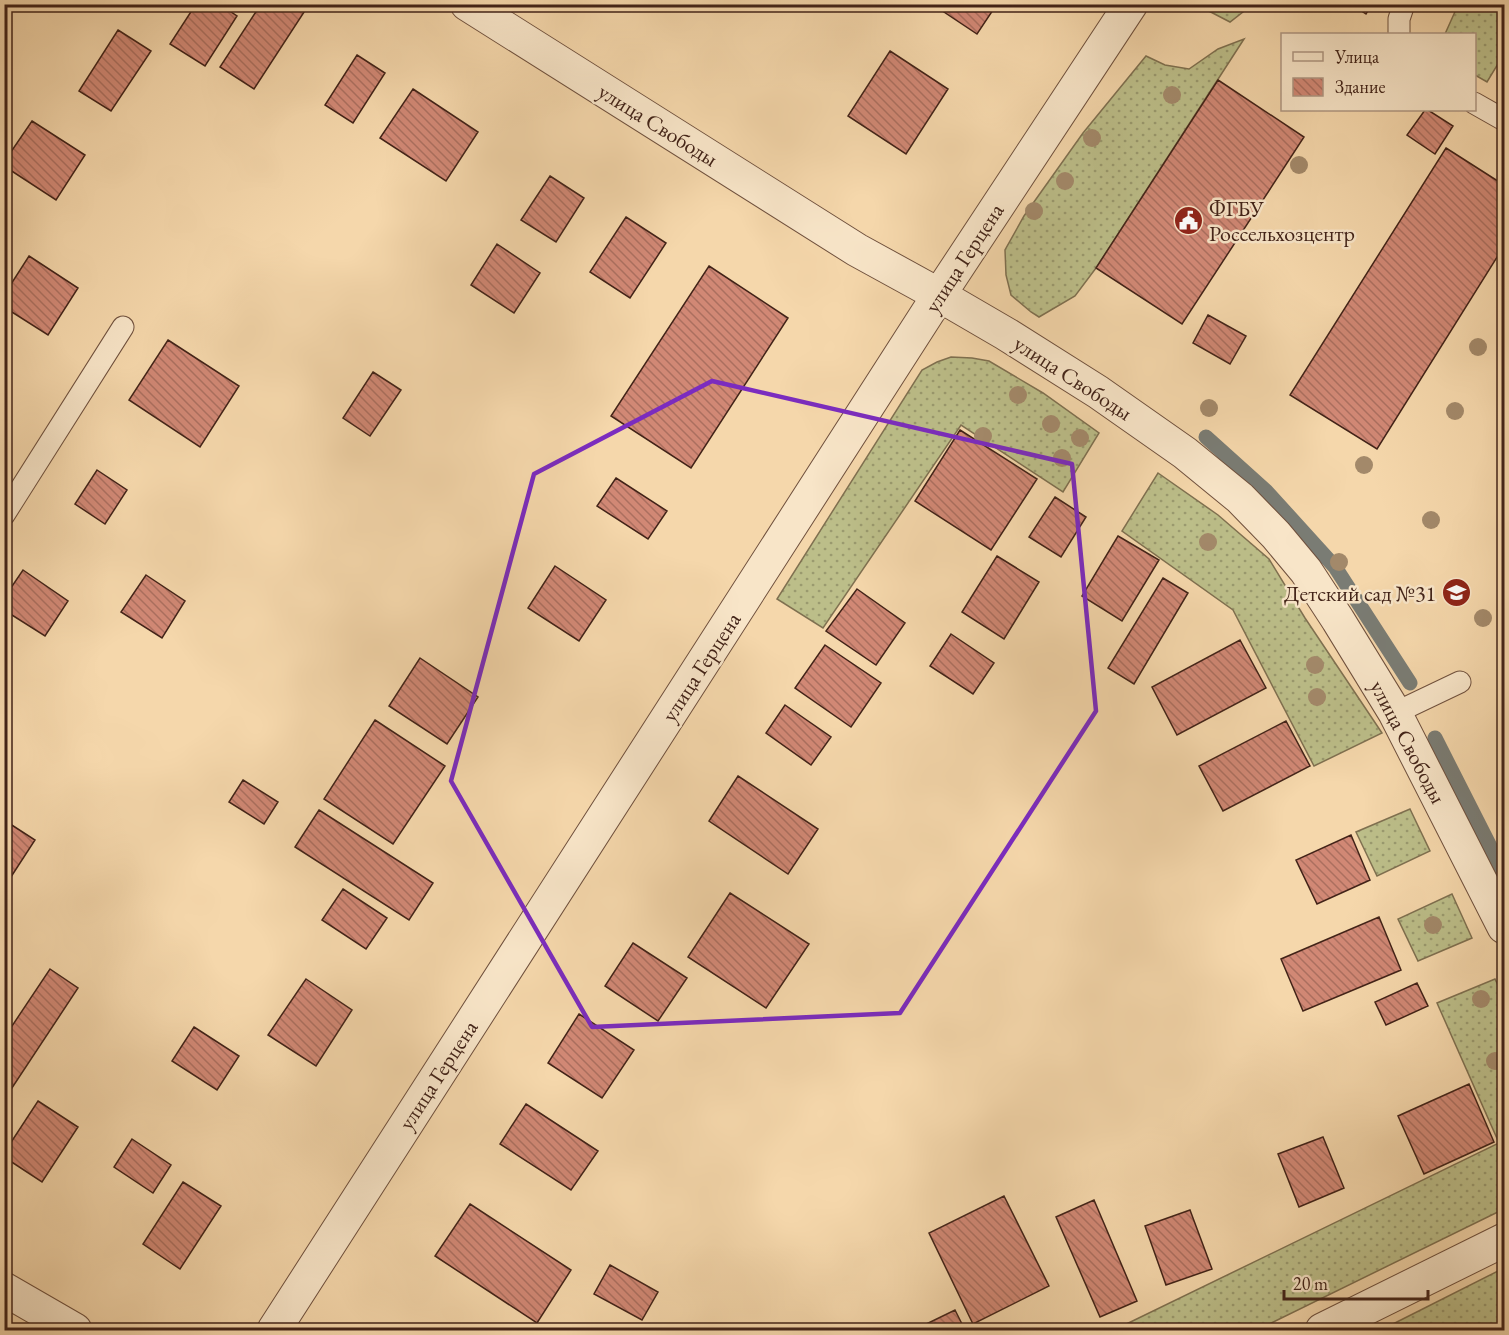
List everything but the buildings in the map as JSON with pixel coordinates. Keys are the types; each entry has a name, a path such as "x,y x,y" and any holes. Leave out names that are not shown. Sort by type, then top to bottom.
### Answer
{"street":[{"name":"улица Свободы","path":"467,4 857,250 1006,334 1098,392 1185,453 1240,498 1276,535 1306,571 1338,620 1395,713 1504,927"},
{"name":"улица Герцена","path":"274,1330 939,295 1131,4"},
{"path":"1322,1330 1504,1240"},
{"path":"4,1289 75,1330"}],"lane":[{"path":"1399,33 1399,19 1404,4"},
{"path":"1476,104 1504,120"},
{"path":"4,515 123,327"},
{"path":"1395,713 1460,682"}],"highlighted area":[{"path":"712,381 1072,464 1096,711 900,1013 592,1027 451,781 534,474"}],"green space":[{"path":"1201,4 1252,5 1230,22 1201,7"},
{"path":"1458,5 1504,5 1504,54 1487,82 1476,76 1476,33 1445,33"},
{"path":"1244,39 1096,268 1075,296 1039,317 1031,312 1011,295 1006,275 1005,250 1024,216 1083,133 1146,56 1165,65 1189,69 1218,49"},
{"path":"951,357 989,361 1043,393 1099,433 1063,492 961,425 823,628 777,599 922,370"},
{"path":"1158,473 1218,515 1269,559 1305,618 1382,733 1314,766 1233,610 1122,531"},
{"path":"1410,809 1430,851 1377,876 1356,832"},
{"path":"1452,894 1472,938 1418,961 1398,919"},
{"path":"1495,979 1504,998 1504,1209 1257,1330 1114,1330 1499,1143 1437,1003"},
{"path":"1504,1268 1504,1330 1381,1330"}],"waterway":[{"path":"1206,437 1266,491 1335,567 1410,683"},
{"path":"1435,738 1504,874"}],"place":[{"name":"ФГБУ Россельхозцентр","path":"1188,221"},
{"name":"Детский сад №31","path":"1457,593"}]}
